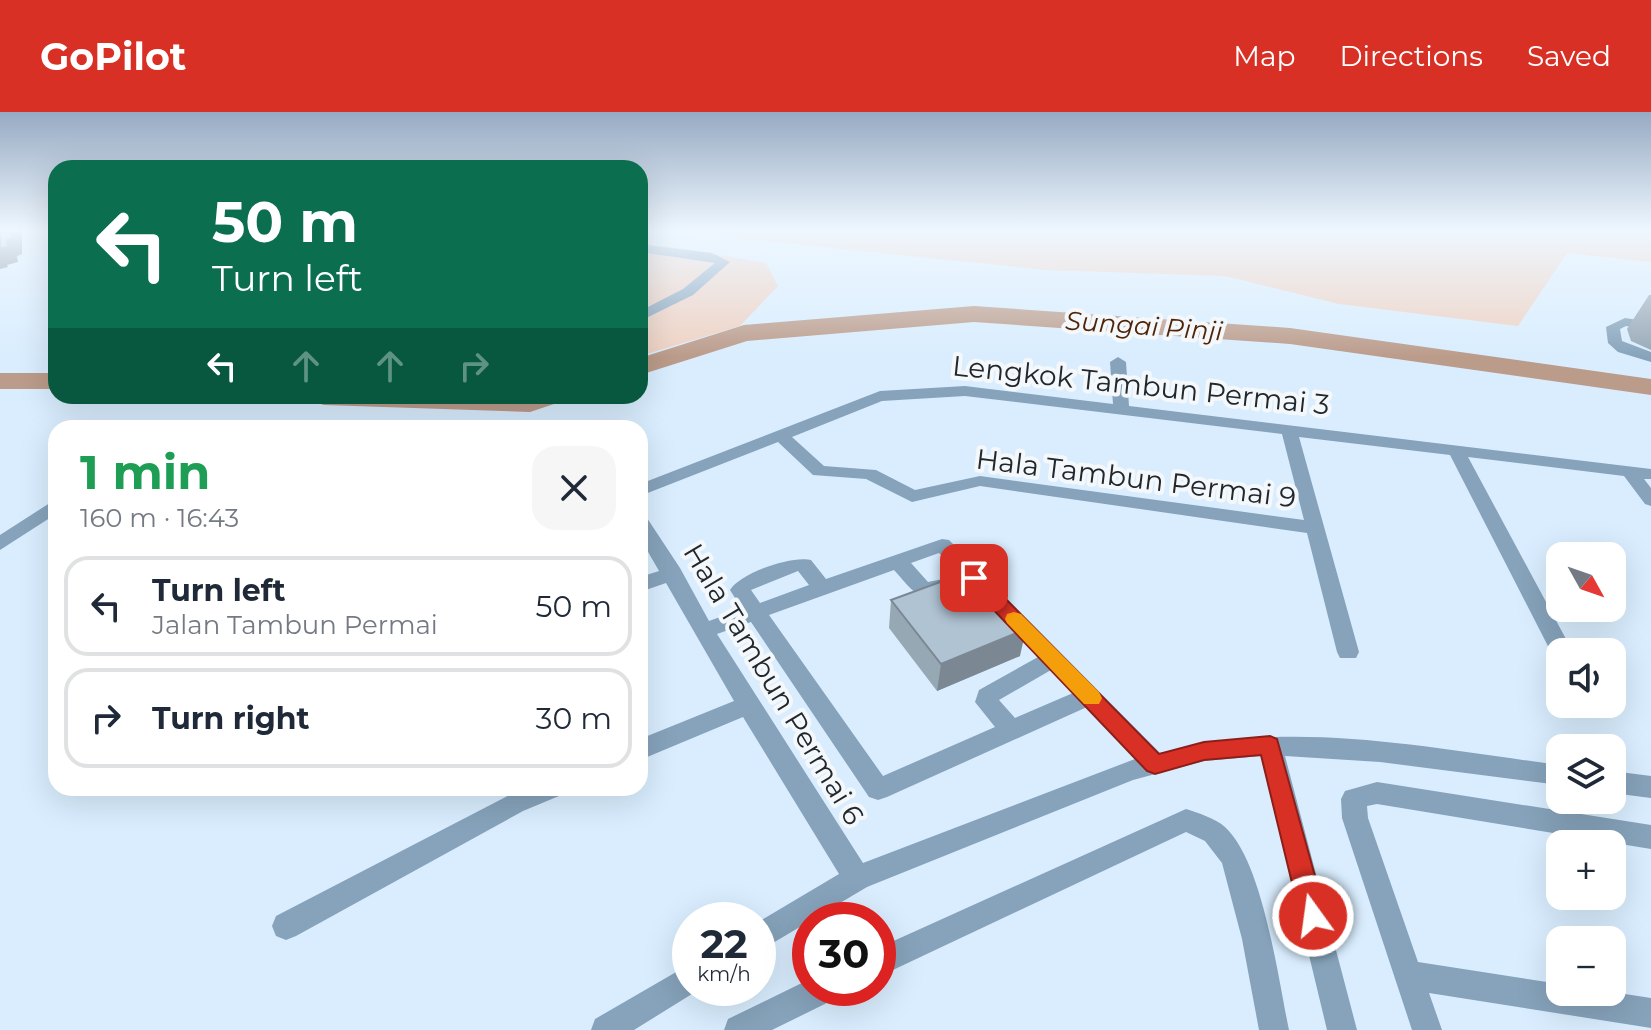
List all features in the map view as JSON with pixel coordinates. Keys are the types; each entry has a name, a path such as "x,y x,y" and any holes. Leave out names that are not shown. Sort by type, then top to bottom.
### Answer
{"street":[{"path":"648,313 697,286 712,273"},
{"path":"1651,326 1625,322 1613,327 1615,343 1623,349 1651,357"},
{"path":"1118,362 1121,409"},
{"name":"Lengkok Tambun Permai 3","path":"648,487 880,396 904,393 989,392 1651,474"},
{"path":"1289,429 1348,652"},
{"name":"Hala Tambun Permai 9","path":"779,434 819,471 870,474 912,496 980,481 1316,528"},
{"path":"1456,450 1555,638"},
{"path":"1629,471 1651,500"},
{"path":"0,544 48,511"},
{"name":"Hala Tambun Permai 6","path":"648,534 748,705 857,878"},
{"path":"706,630 942,545 1155,764"},
{"path":"898,561 923,590 974,578"},
{"path":"822,588 804,565 798,564 741,587 754,613 878,789 1090,696"},
{"path":"648,582 673,573"},
{"path":"1012,731 987,702 987,696 1053,659"},
{"path":"648,747 748,705"},
{"path":"1270,745 1342,1030"},
{"path":"776,927 857,878 1029,809 1155,764 1204,751 1270,745 1380,752 1546,773"},
{"path":"1626,784 1651,787"},
{"path":"1427,1030 1355,818 1354,799 1377,793 1651,837"},
{"path":"286,926 531,796"},
{"path":"896,955 1186,820 1214,833 1234,857 1256,939 1274,1030"},
{"path":"1410,975 1651,1013"},
{"path":"606,1030 672,990"},
{"path":"739,1030 792,1004"}],"shaded area":[{"path":"648,273 771,273 778,286 740,326 648,354"},
{"path":"1131,273 1554,273 1518,326 1339,304 1225,276"}],"building":[{"path":"973,570 1026,629 941,664 891,600"}],"waterway":[{"name":"Sungai Pinji","path":"648,364 744,333 974,314 1290,336 1651,387"},
{"name":"Sungai Pinji","path":"0,381 48,381"}],"slow traffic":[{"path":"1014,619 1091,698"}],"route":[{"path":"974,578 1155,764 1204,751 1270,745 1313,916"}]}
